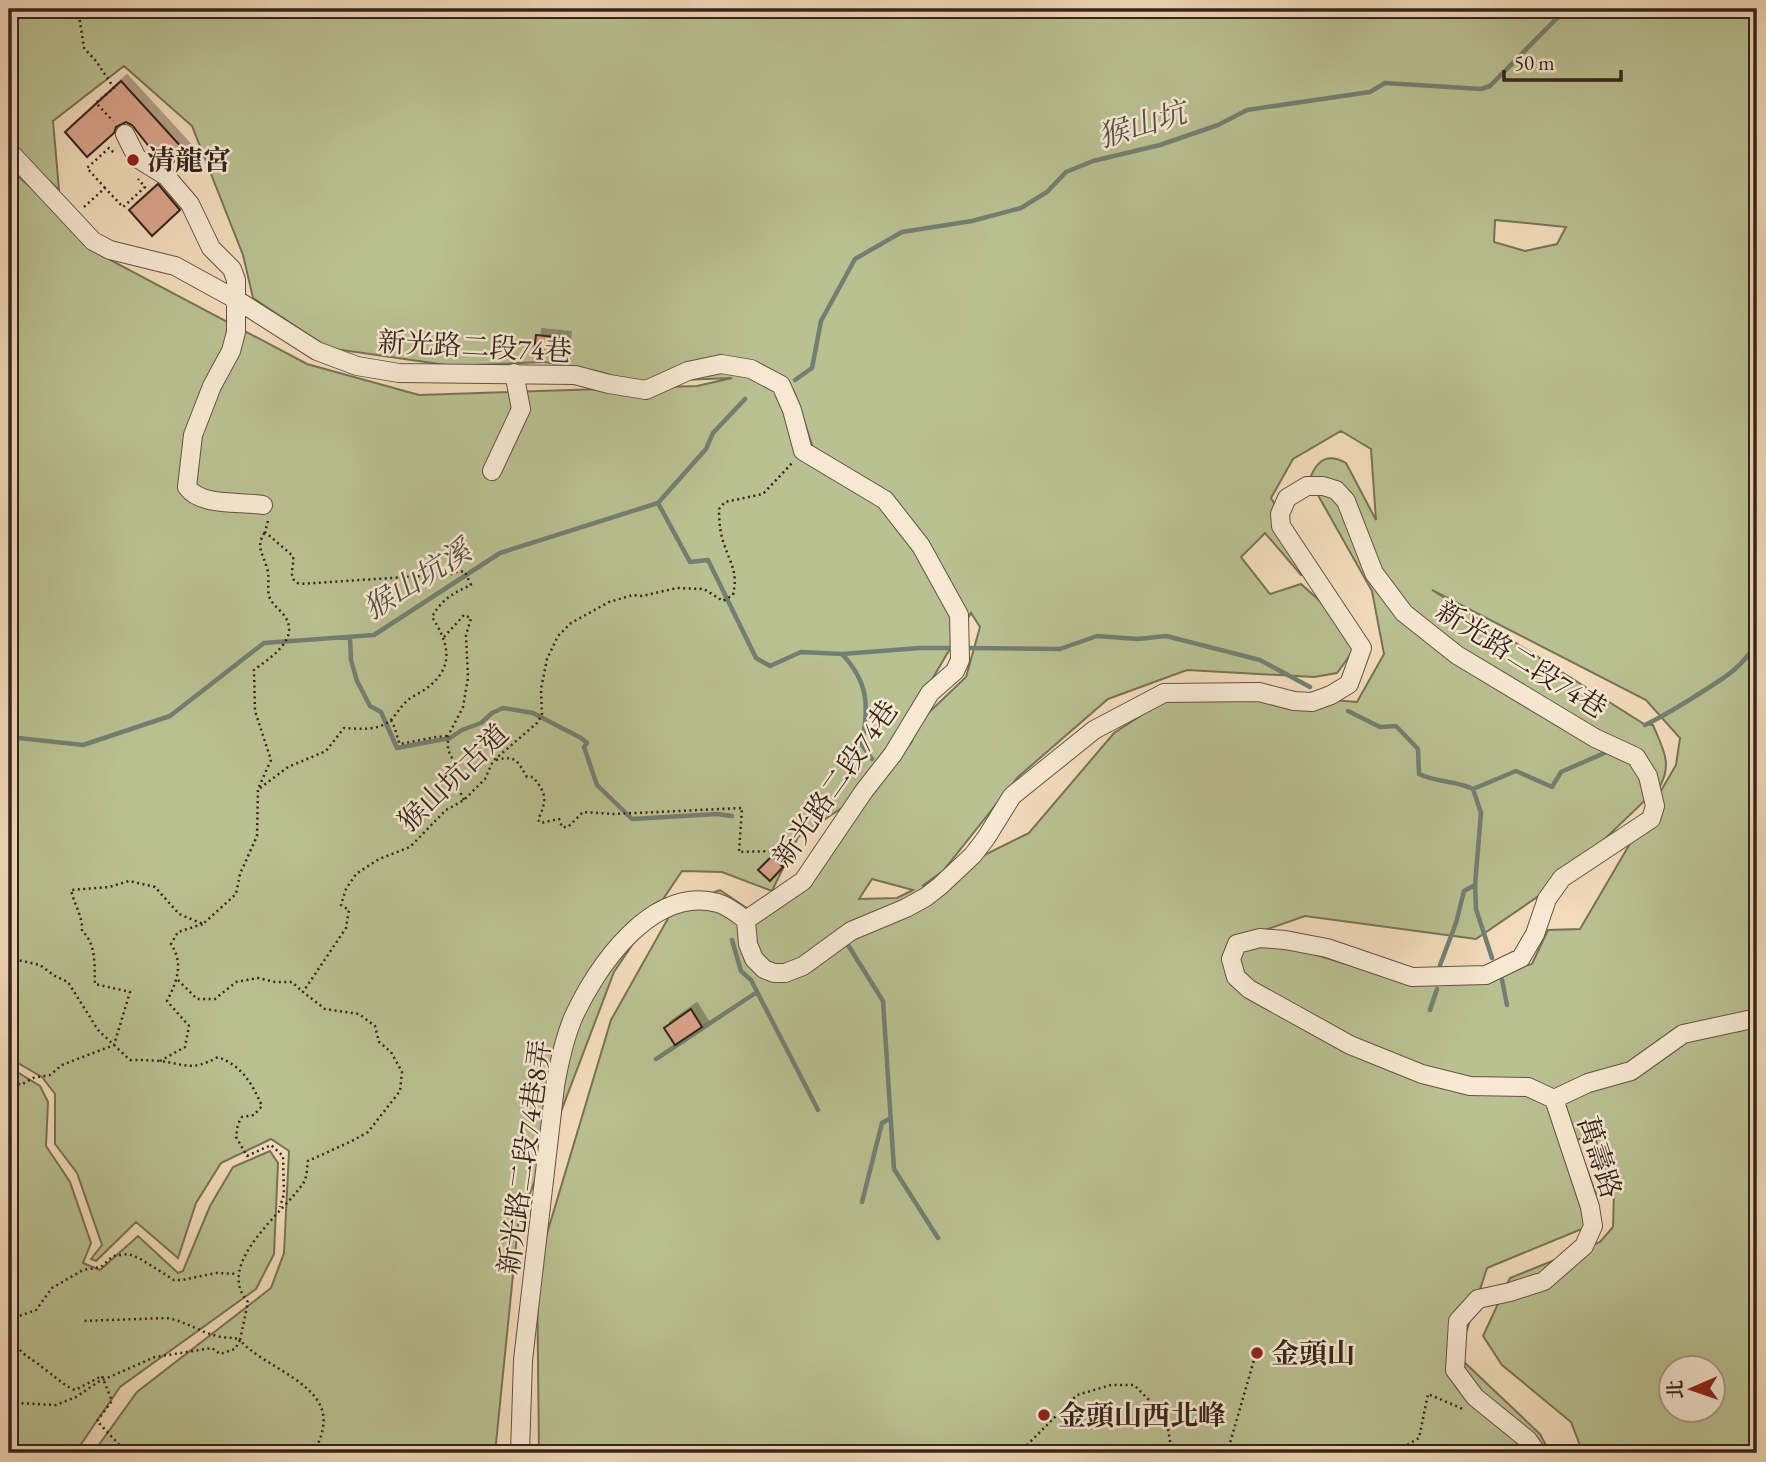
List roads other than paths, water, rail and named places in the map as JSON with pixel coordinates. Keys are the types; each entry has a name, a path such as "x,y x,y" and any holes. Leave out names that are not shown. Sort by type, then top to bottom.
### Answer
{"street":[{"path":"125,134 132,162 166,176 190,204 211,248 232,269 236,280 236,332 231,351 212,386 193,435 187,487 191,493 198,496 234,504 263,505"},
{"name":"新光路二段74巷","path":"9,151 93,241 110,250 174,266 237,300 317,351 357,366 400,373 575,375 646,390 688,371 721,364 751,369 781,385 792,410 803,451 885,500 921,546 959,615 961,637 960,660 955,671 930,693 893,754 864,791 815,866 803,881 746,920 748,944 754,959 774,974 803,966 851,931 926,897 973,855 1012,796 1027,782 1094,730 1164,693 1259,692 1294,701 1312,702 1349,684 1362,649 1282,526 1280,514 1287,498 1307,486 1323,486 1336,490 1346,501 1374,573 1404,614 1457,655 1595,738 1636,757 1648,776 1655,806 1651,819 1562,878 1547,899 1535,934 1521,958 1486,975 1412,977 1327,948 1259,938 1237,944 1231,959 1236,977 1267,1000 1350,1045 1422,1074 1470,1086 1528,1087 1554,1099"},
{"path":"492,471 521,409 513,373"},
{"name":"新光路二段74巷8弄","path":"520,1453 523,1360 555,1086 561,1053 573,1018 615,950 638,926 662,908 694,901 719,904 746,920"},
{"path":"1554,1099 1588,1083 1631,1071 1683,1034 1757,1018"},
{"name":"萬壽路","path":"1537,1453 1528,1440 1475,1397 1455,1370 1458,1321 1478,1299 1544,1281 1584,1246 1594,1226 1554,1099"}],"waterway":[{"name":"猴山坑","path":"795,380 812,368 821,321 855,259 902,232 972,221 1021,208 1047,192 1066,172 1093,161 1160,145 1218,125 1247,110 1370,92 1385,83 1481,89 1490,86 1566,9"},
{"name":"猴山坑","path":"658,503 706,449 713,433 745,399"},
{"path":"658,503 690,562 708,560 756,658 770,666 801,652 842,654 858,675 865,696 862,745 872,759"},
{"name":"猴山坑溪","path":"9,737 83,745 170,716 264,643 374,635 500,553 658,503"},
{"path":"963,648 1060,649 1097,636 1138,639 1166,636 1260,660 1310,687"},
{"path":"350,637 351,660 357,681 370,706 381,712 397,748 450,738 481,723 503,708 533,713 587,743 584,747 597,785 632,819 717,814 732,816"},
{"path":"1645,725 1729,674 1757,643"},
{"path":"842,654 954,648"},
{"path":"1348,711 1380,727 1396,726 1418,749 1419,774 1473,789 1516,771 1552,787 1561,772 1609,751"},
{"path":"1440,965 1456,923 1464,891 1475,885 1481,813 1473,789"},
{"path":"1475,885 1476,909 1492,958"},
{"path":"732,940 741,971 751,980 818,1110"},
{"path":"848,945 883,1001 894,1169 938,1238"},
{"path":"1502,980 1507,1005"},
{"path":"1430,1010 1437,989"},
{"path":"656,1059 757,992"},
{"path":"862,1202 882,1123 889,1119"}],"place":[{"name":"清龍宮","path":"133,160"},
{"name":"金頭山","path":"1257,1353"},
{"name":"金頭山西北峰","path":"1044,1415"}]}
